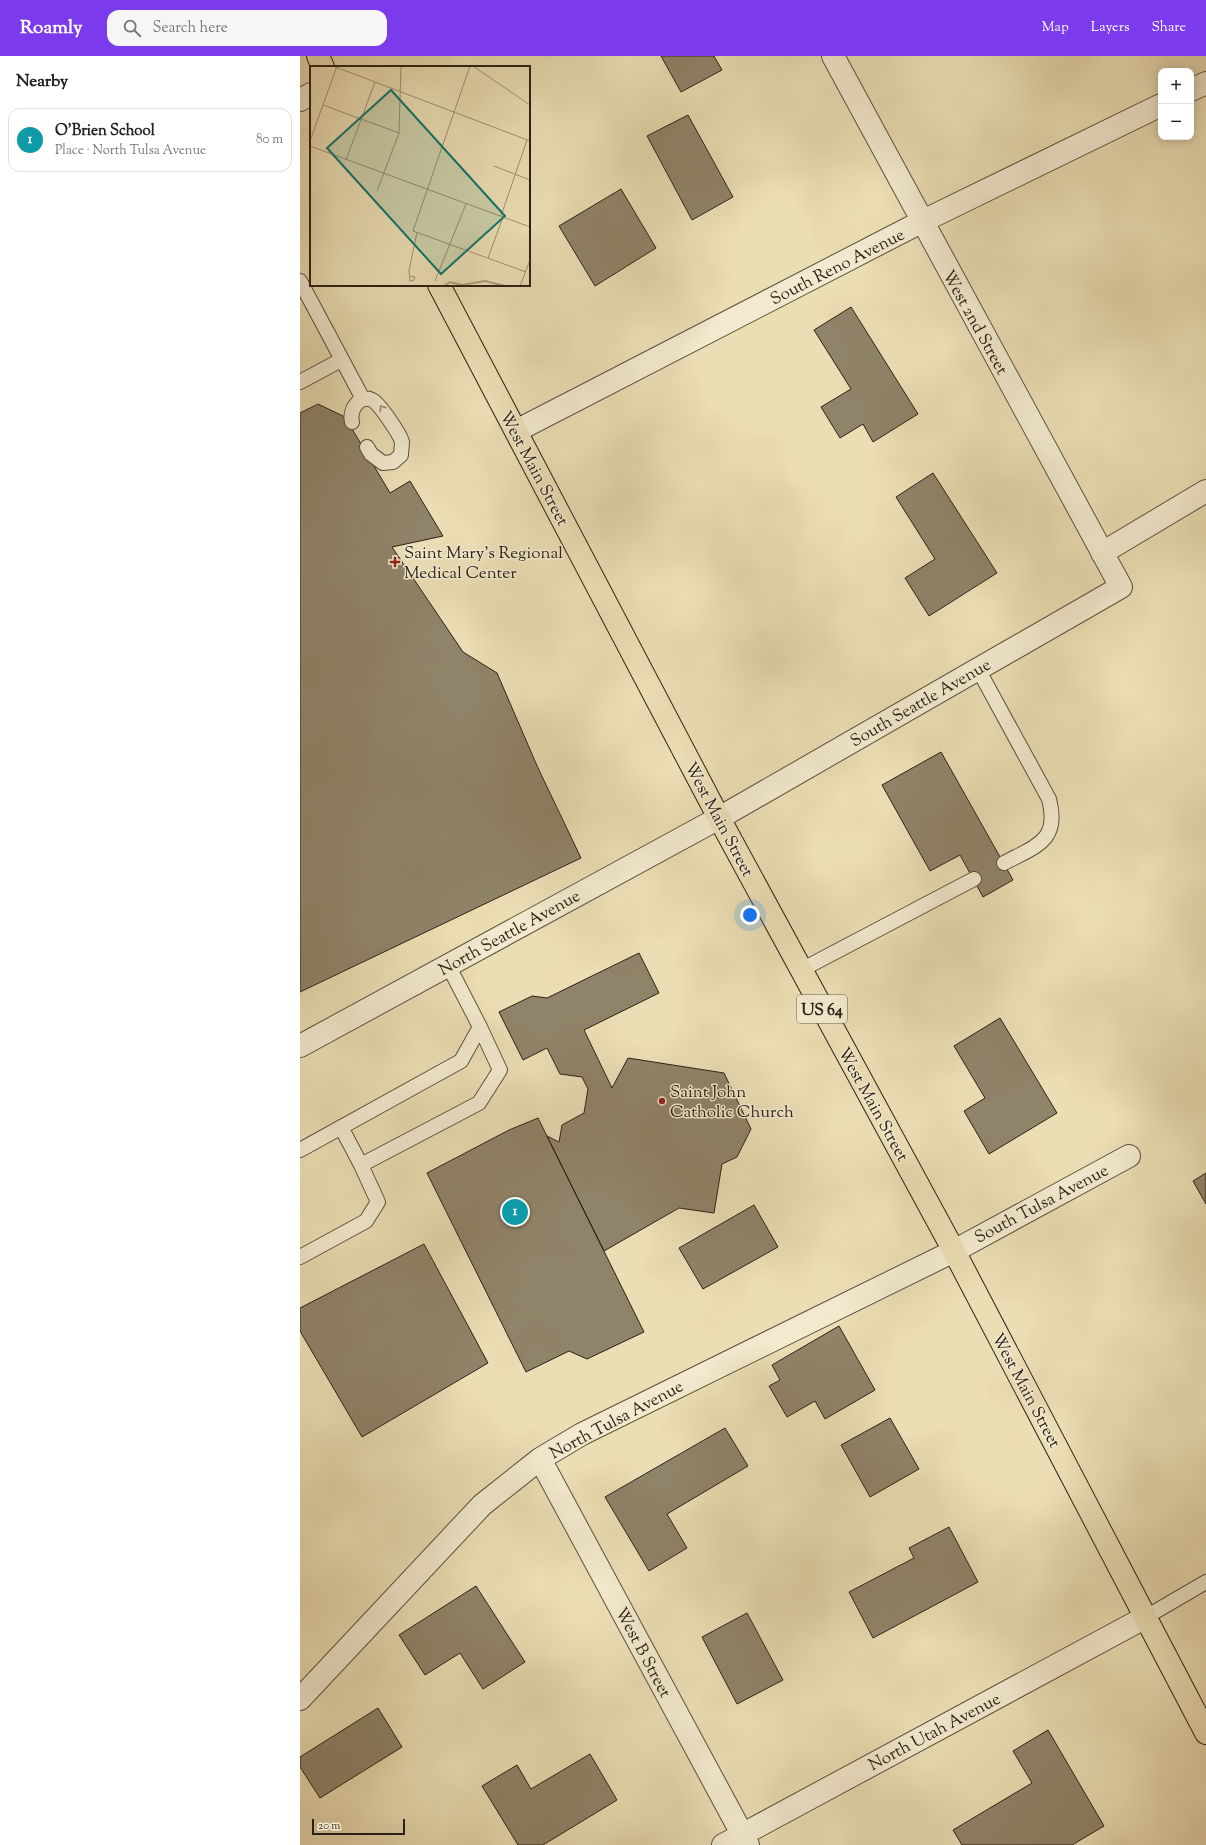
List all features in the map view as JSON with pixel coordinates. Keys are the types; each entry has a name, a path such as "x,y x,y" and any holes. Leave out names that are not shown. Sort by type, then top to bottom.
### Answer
{"main road":[{"name":"West Main Street","path":"440,286 719,818 954,1251 1206,1733"}],"street":[{"name":"West 2nd Street","path":"833,56 921,222 1121,587"},
{"path":"1194,89 1206,83"},
{"path":"300,100 310,95"},
{"name":"South Reno Avenue","path":"516,432 921,222 1158,106"},
{"path":"1102,553 1206,491"},
{"name":"South Seattle Avenue","path":"719,818 1121,587"},
{"name":"North Seattle Avenue","path":"300,1046 719,818"},
{"name":"South Tulsa Avenue","path":"954,1251 1129,1156"},
{"name":"North Tulsa Avenue","path":"300,1699 482,1505 540,1460 582,1434 954,1251"},
{"name":"West B Street","path":"540,1460 745,1840"},
{"name":"North Utah Avenue","path":"723,1845 745,1840 1146,1617"}],"lane":[{"path":"300,281 341,360 364,400"},
{"path":"300,382 341,360"},
{"path":"352,422 350,414 353,407 370,398 378,403 402,442 401,455 393,462 383,463 371,454 367,447"},
{"path":"978,669 1049,799 1053,813 1052,826 1046,837 1038,846 1004,863"},
{"path":"801,970 974,879"},
{"path":"361,1165 479,1103 500,1070 448,965"},
{"path":"300,1150 462,1061 480,1028"},
{"path":"300,1257 366,1221 378,1202 341,1127"},
{"path":"1146,1617 1206,1582"}],"building":[{"path":"661,56 714,56 722,70 681,92"},
{"path":"688,115 733,197 692,220 647,136"},
{"path":"621,189 656,248 595,286 559,226"},
{"path":"851,307 918,414 873,442 863,424 840,438 821,407 851,389 814,330"},
{"name":"Saint Mary's Regional Medical Center","path":"318,404 345,417 390,493 410,481 443,536 392,547 463,652 497,673 538,768 581,858 300,992 300,413"},
{"path":"933,473 997,573 929,616 905,578 935,559 896,497"},
{"path":"941,752 1013,880 983,897 960,855 930,871 882,785"},
{"name":"Saint John Catholic Church","path":"639,953 659,993 584,1030 612,1088 628,1058 724,1073 751,1129 737,1157 722,1164 714,1213 679,1208 604,1251 547,1136 559,1142 562,1125 584,1113 588,1089 582,1077 560,1074 547,1048 523,1060 499,1012 532,996 547,998"},
{"path":"1000,1018 1057,1113 989,1154 964,1111 985,1098 954,1046"},
{"path":"538,1118 644,1332 587,1359 569,1351 526,1372 427,1173 509,1130"},
{"path":"1206,1173 1206,1204 1193,1181"},
{"path":"754,1205 778,1247 703,1289 679,1248"},
{"path":"424,1244 488,1363 362,1437 300,1331 300,1308"},
{"path":"839,1326 875,1390 825,1419 815,1401 787,1417 769,1386 780,1380 772,1365"},
{"path":"890,1418 919,1469 870,1497 841,1445"},
{"path":"725,1428 748,1466 667,1514 687,1548 649,1571 605,1497"},
{"path":"949,1527 978,1582 873,1638 849,1592 914,1558 909,1548"},
{"path":"476,1586 525,1662 483,1689 460,1653 425,1675 399,1635"},
{"path":"747,1613 783,1680 737,1704 702,1637"},
{"path":"378,1708 402,1747 320,1798 300,1767 300,1757"},
{"path":"1048,1730 1104,1826 1072,1845 962,1845 953,1830 1032,1783 1013,1751"},
{"path":"590,1754 617,1800 543,1845 518,1845 482,1786 517,1765 531,1789"}],"place":[{"name":"Saint Mary's Regional Medical Center","path":"395,562"},
{"name":"Saint John Catholic Church","path":"662,1101"},
{"name":"O'Brien School","path":"515,1212"}]}
